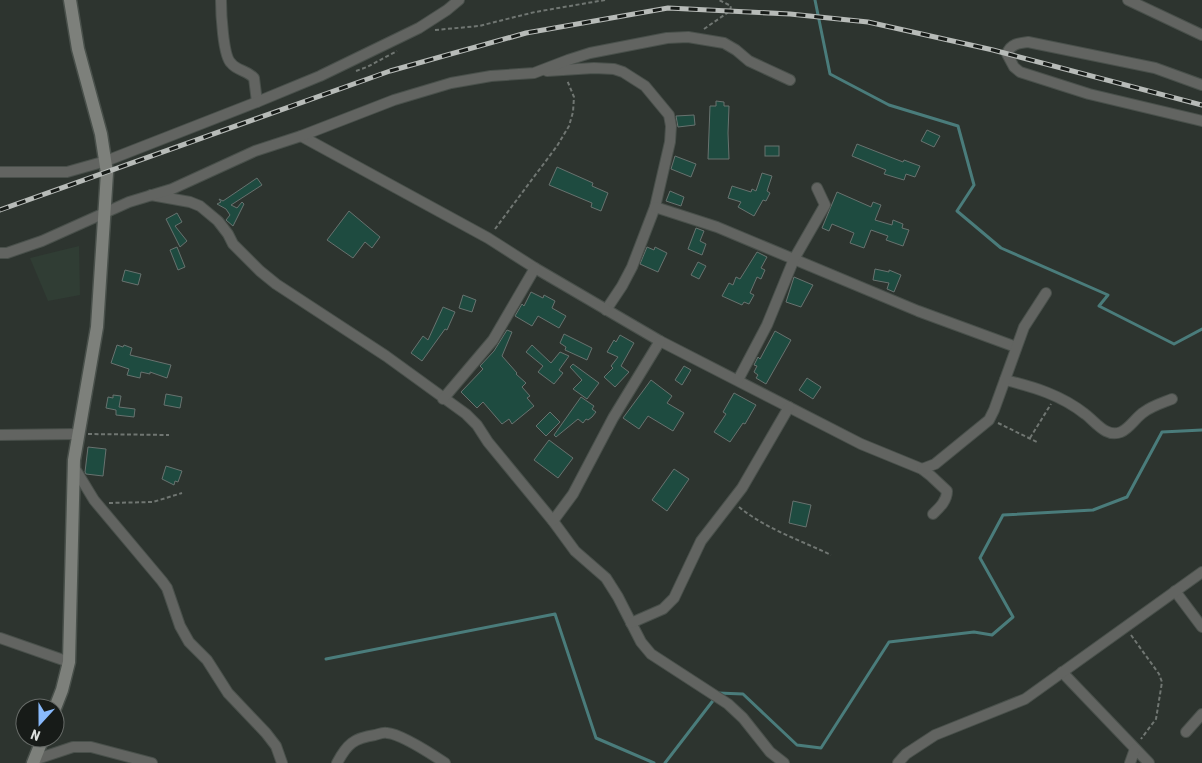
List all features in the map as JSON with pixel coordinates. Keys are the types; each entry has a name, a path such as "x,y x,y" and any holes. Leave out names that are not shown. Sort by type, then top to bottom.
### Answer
{"street":[{"path":"59,698 69,662 74,465 97,327 107,172 101,134 78,49 70,0"},
{"path":"220,0 225,52 228,62 246,71 254,78 257,102"},
{"path":"0,172 66,172 106,161 320,76 418,28 459,0"},
{"path":"1128,0 1202,35"},
{"path":"534,73 590,53 666,38 688,37 724,43 749,61 790,80"},
{"path":"1202,85 1155,68 1028,42 1019,42 1009,49 1007,54 1014,67 1020,72 1089,94 1202,121"},
{"path":"0,253 8,253 42,241 151,195 172,189 241,157 422,91 451,83 491,76 594,68 618,70 645,86 654,100 669,115 671,126 670,142 655,207 632,267 606,310"},
{"path":"301,136 488,238 534,268 660,341 861,444 922,469 947,491 947,496 942,505 932,514"},
{"path":"738,380 767,325 794,259 825,205 817,188"},
{"path":"151,195 190,202 200,206 218,221 233,244 276,284 380,352 477,425 488,442 553,521 574,552 606,578 641,642 651,654 728,704 743,718 770,752 784,763"},
{"path":"655,207 717,227 918,311 1016,347"},
{"path":"443,399 492,340 534,268"},
{"path":"922,469 935,464 989,420 1024,327 1046,293"},
{"path":"553,521 572,494 613,418 660,341"},
{"path":"1005,380 1056,396 1085,413 1102,429 1111,433 1120,432 1143,412 1172,399"},
{"path":"631,623 663,609 674,598 700,541 742,488 789,407"},
{"path":"0,435 78,434"},
{"path":"74,465 94,500 162,581 170,595 180,626 189,642 207,660 228,693 276,746 282,763"},
{"path":"898,763 906,754 935,735 1025,699 1202,572"},
{"path":"1175,591 1202,628"},
{"path":"0,638 69,662"},
{"path":"1062,672 1149,763"},
{"path":"1186,732 1202,714"},
{"path":"337,763 345,748 355,740 365,736 387,733 397,736 446,763"},
{"path":"34,761 74,747 91,746 152,763"},
{"path":"34,761 39,748"},
{"path":"1130,763 1134,749"}],"path":[{"path":"433,31 441,28 480,26 535,12 605,0"},
{"path":"688,37 702,31 730,11 731,6 720,0"},
{"path":"349,73 367,67 400,49"},
{"path":"488,238 557,146 569,126 573,112 574,97 569,84 560,70"},
{"path":"1030,438 1056,396"},
{"path":"989,420 1037,442"},
{"path":"78,434 169,435"},
{"path":"94,500 110,503 153,502 182,492"},
{"path":"731,500 750,516 799,542 831,555"},
{"path":"1125,626 1159,674 1162,682 1156,719 1134,749"}],"shaded area":[{"path":"79,246 80,295 48,301 30,258"}],"building":[{"path":"716,101 724,102 724,106 729,106 729,159 708,159 710,106 716,106"},
{"path":"694,115 695,125 678,127 676,116"},
{"path":"927,130 940,136 934,147 921,141"},
{"path":"857,144 903,162 904,160 920,166 915,177 906,174 904,180 884,174 886,170 852,156"},
{"path":"765,146 779,146 779,156 765,156"},
{"path":"675,156 696,164 691,177 671,169"},
{"path":"557,167 593,183 592,186 608,193 601,211 591,207 592,203 549,185"},
{"path":"762,173 772,176 767,191 770,193 766,201 763,200 754,216 738,207 741,202 728,198 732,186 751,192 752,189 756,191"},
{"path":"257,178 262,185 231,205 237,208 242,202 244,204 233,226 226,220 230,215 226,209 217,204 221,202 219,199 223,201"},
{"path":"670,191 684,197 681,206 666,201"},
{"path":"837,192 871,207 873,202 881,205 875,220 892,225 893,220 903,224 902,228 909,230 903,246 886,240 888,236 871,230 864,248 850,243 854,233 832,224 829,231 822,228"},
{"path":"349,211 380,237 372,248 365,242 353,258 327,240"},
{"path":"177,213 182,222 175,226 187,241 180,247 166,219"},
{"path":"696,228 704,231 700,241 706,244 702,255 688,249"},
{"path":"177,247 185,267 178,270 170,250"},
{"path":"647,247 654,250 655,247 667,253 658,272 640,264"},
{"path":"757,252 767,257 761,268 765,270 761,279 757,277 750,293 754,295 749,304 744,302 742,305 722,296 729,283 733,285 736,277 740,279"},
{"path":"698,262 706,266 699,279 691,275"},
{"path":"875,269 889,272 889,270 901,275 894,292 887,289 889,283 873,280"},
{"path":"125,270 141,274 138,285 122,281"},
{"path":"794,277 813,285 801,307 786,302"},
{"path":"531,292 543,298 544,295 555,301 552,308 566,316 559,328 538,316 532,326 515,316 522,304 524,306"},
{"path":"463,295 476,300 472,312 459,308"},
{"path":"443,307 455,312 447,330 445,329 422,361 411,353 423,336 428,340"},
{"path":"507,330 512,332 502,356 526,383 522,387 530,396 527,398 534,406 512,424 509,419 502,424 483,402 477,408 461,392 483,369 480,366 494,351"},
{"path":"775,331 791,340 766,384 756,378 758,375 754,372 757,366 754,365 758,357 760,359"},
{"path":"564,334 592,348 587,360 565,350 566,347 560,343"},
{"path":"620,335 634,343 621,366 629,372 615,387 604,377 613,368 611,366 618,357 607,352 614,340 616,342"},
{"path":"117,345 132,348 130,355 171,365 167,378 150,372 150,374 141,372 140,378 127,375 129,369 111,363"},
{"path":"532,345 551,363 560,352 569,356 559,370 563,373 554,384 538,372 543,366 526,352"},
{"path":"573,364 599,383 587,399 573,389 582,380 570,367"},
{"path":"684,366 691,370 682,385 675,380"},
{"path":"807,378 821,387 813,399 799,390"},
{"path":"651,380 672,396 667,403 684,413 673,431 648,416 639,429 623,418"},
{"path":"734,393 756,405 745,424 743,423 730,442 714,432 726,414 723,412"},
{"path":"166,394 182,397 180,408 164,405"},
{"path":"113,395 121,396 119,407 135,409 134,417 116,415 116,410 106,408 108,397 113,398"},
{"path":"581,397 594,406 592,409 596,412 583,423 578,419 556,437 554,435"},
{"path":"550,412 560,422 546,436 536,426"},
{"path":"549,440 573,458 558,478 534,460"},
{"path":"88,447 106,449 103,476 86,474"},
{"path":"166,466 182,471 178,482 175,481 174,485 162,479"},
{"path":"674,469 689,479 667,511 652,500"},
{"path":"793,501 811,505 806,527 789,523"}],"waterway":[{"path":"815,0 830,74 889,105 958,126 974,185 957,211 1001,248 1108,295 1099,306 1174,344 1202,329"},
{"path":"718,693 743,694 797,745 821,748 889,642 974,632 992,635 1013,617 980,558 1003,515 1093,510 1127,497 1162,432 1202,430"},
{"path":"326,659 555,614 596,738 654,763"},
{"path":"665,763 715,698"}],"railway":[{"path":"0,210 390,71 526,33 668,8 790,14 868,22 993,50 1202,105"}]}
